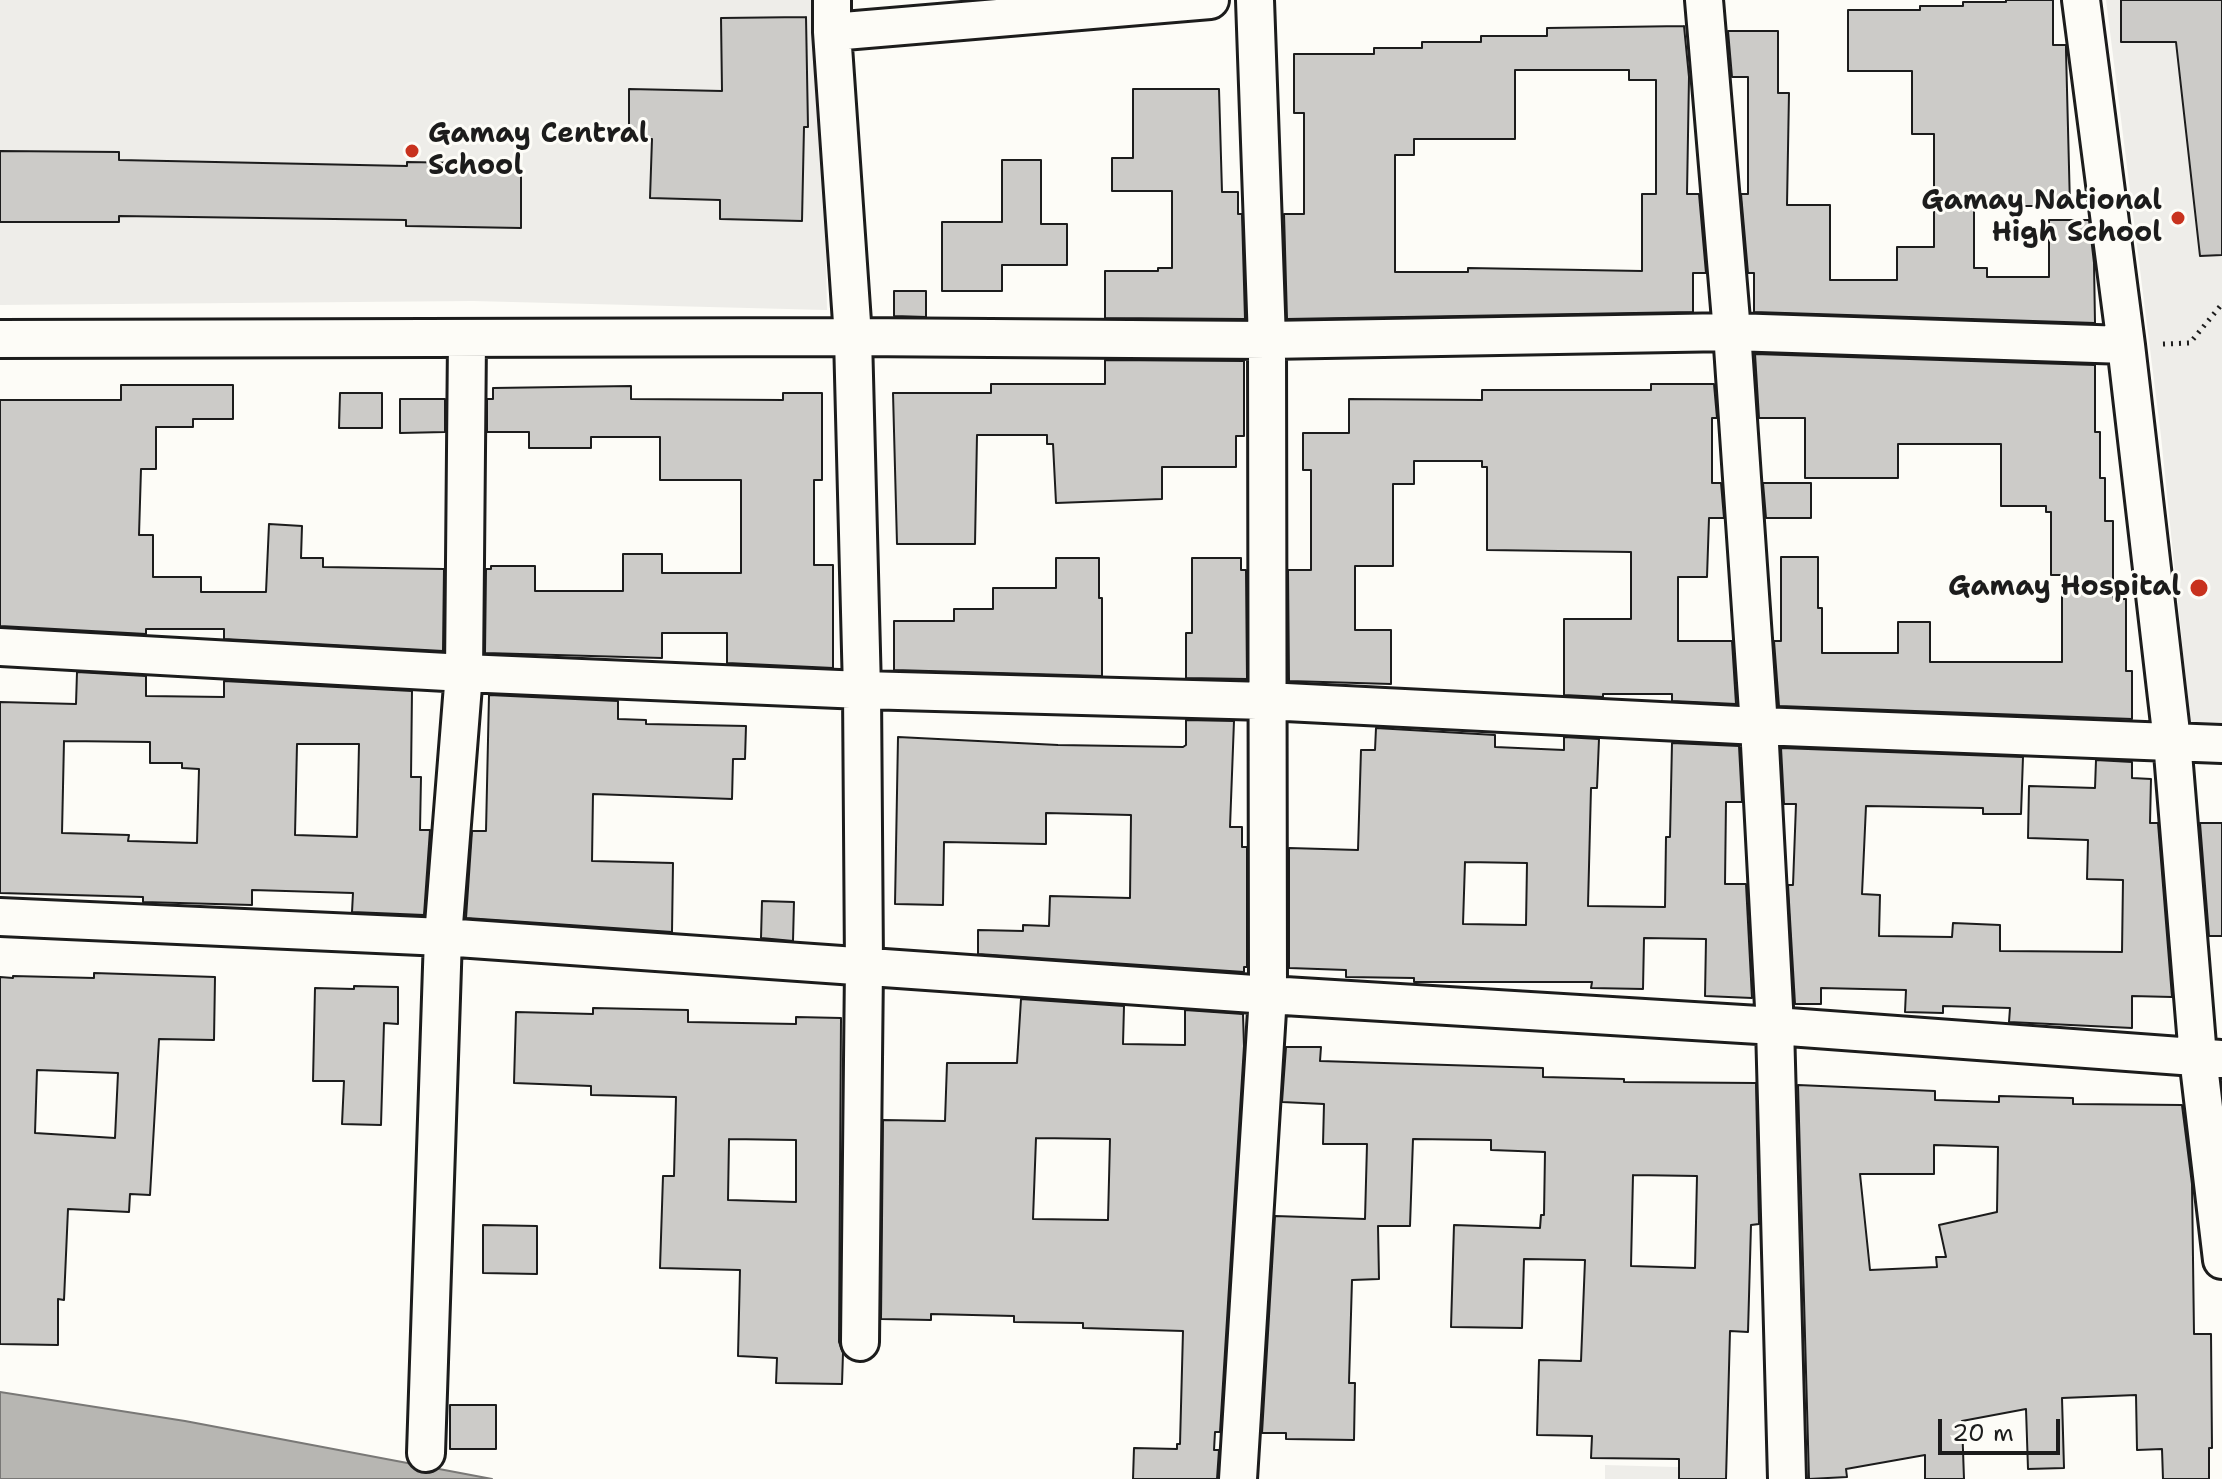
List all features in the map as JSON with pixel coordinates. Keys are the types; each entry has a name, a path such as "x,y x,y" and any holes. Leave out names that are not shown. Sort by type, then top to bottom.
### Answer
{"street":[{"path":"860,1342 864,966 862,690 853,337 832,16 1210,0"},
{"path":"1238,1479 1268,995 1267,340 1255,0"},
{"path":"1704,0 1732,332 1759,726 1775,1026 1787,1479"},
{"path":"2081,0 2126,345 2210,1058 2222,1260"},
{"path":"0,339 853,337 1267,340 1732,332 2126,345"},
{"path":"426,1453 443,937 464,673 467,339"},
{"path":"0,647 464,673 862,690 1266,701 1759,726 2222,744"},
{"path":"0,917 443,937 2210,1058"}],"path":[{"path":"2126,345 2190,343 2222,304"}],"shaded area":[{"name":"Gamay Central School","path":"0,0 821,0 827,310 473,301 0,305"},
{"name":"Gamay National High School","path":"2106,0 2222,0 2222,741 2192,740 2161,436"},
{"path":"0,1392 185,1421 492,1479 0,1479"},
{"path":"1605,1465 1710,1468 1711,1479 1605,1479"}],"building":[{"path":"2053,0 2053,45 2066,45 2070,206 1974,206 1974,268 1987,268 1987,277 2049,277 2049,220 2089,220 2094,263 2095,323 1754,312 1754,273 1748,273 1741,194 1748,194 1748,77 1732,77 1728,31 1778,31 1778,93 1789,93 1787,205 1830,205 1830,280 1897,280 1897,247 1934,247 1934,134 1912,134 1912,71 1848,71 1848,10 1920,10 1920,6 1963,6 1963,2"},
{"path":"2121,0 2222,0 2222,255 2200,256 2176,42 2121,42"},
{"path":"806,17 808,127 804,127 802,221 720,219 720,200 650,198 652,139 629,139 629,89 722,91 721,18"},
{"path":"1684,26 1689,77 1687,194 1699,194 1706,273 1693,273 1693,312 1287,319 1284,214 1304,214 1304,113 1294,113 1294,54 1374,54 1374,48 1422,48 1422,42 1481,42 1481,36 1547,36 1547,28","holes":["1515,70 1629,70 1629,80 1656,80 1656,194 1642,194 1642,271 1468,268 1468,272 1395,272 1395,155 1414,155 1414,139 1515,139"]},
{"path":"1133,89 1219,89 1222,192 1238,192 1238,214 1242,214 1245,319 1105,318 1105,271 1172,268 1172,191 1112,191 1112,158 1133,158"},
{"path":"0,151 119,152 119,160 407,166 407,162 521,164 521,228 406,226 406,220 119,216 119,222 0,222"},
{"path":"1002,160 1041,160 1041,224 1067,224 1067,265 1002,265 1002,291 942,291 942,222 1002,222"},
{"path":"894,291 926,291 926,317 894,316"},
{"path":"1755,354 2095,365 2095,432 2100,432 2100,478 2105,478 2105,521 2113,521 2113,599 2126,599 2126,671 2132,671 2132,719 1779,706 1774,641 1781,641 1781,557 1818,557 1822,653 1898,653 1898,622 1930,622 1930,662 2062,662 2062,575 2051,575 2051,512 2046,512 2046,506 2001,506 2001,444 1898,444 1898,478 1805,478 1805,418 1759,418"},
{"path":"1105,360 1244,361 1244,436 1236,436 1236,467 1162,467 1162,499 1056,503 1053,444 1047,444 1047,435 977,435 975,544 897,544 893,393 991,393 991,384 1105,384"},
{"path":"1651,384 1714,384 1717,418 1712,418 1712,483 1721,483 1724,518 1709,518 1707,577 1678,577 1678,641 1732,641 1736,704 1672,701 1672,694 1564,695 1564,619 1631,619 1631,552 1487,550 1487,467 1482,467 1482,461 1414,461 1414,484 1393,484 1393,566 1355,566 1355,630 1391,630 1391,684 1289,681 1288,570 1311,570 1311,470 1303,470 1303,433 1349,433 1349,399 1482,400 1482,390 1651,390"},
{"path":"121,385 233,385 233,419 193,419 193,427 156,427 156,469 141,469 139,535 153,535 153,577 201,577 201,592 266,592 269,524 302,526 301,558 323,558 323,567 444,569 443,651 224,639 224,629 146,629 146,634 0,626 0,400 121,400"},
{"path":"631,386 631,399 783,400 783,393 822,393 822,480 814,480 814,565 833,565 833,668 727,663 727,633 662,633 662,658 485,653 486,569 491,569 491,566 535,566 535,591 623,591 623,554 662,554 662,573 741,573 741,480 660,480 660,437 591,437 591,448 529,448 529,432 487,432 487,399 493,399 493,388"},
{"path":"340,393 382,393 382,428 339,428"},
{"path":"400,399 445,399 445,432 400,433"},
{"path":"1763,483 1811,483 1811,518 1766,518"},
{"path":"1056,558 1099,558 1102,676 894,670 894,621 954,621 954,609 993,609 993,588 1056,588"},
{"path":"1192,558 1241,558 1241,570 1246,570 1247,679 1186,678 1186,633 1192,633"},
{"path":"77,672 146,676 146,696 224,697 224,681 412,691 411,777 421,777 420,830 430,830 424,915 352,912 353,893 252,890 252,905 143,902 143,897 0,893 0,702 76,704","holes":["64,741 150,742 150,763 182,763 182,768 199,769 197,843 128,841 129,835 62,833","297,744 359,744 357,837 295,835"]},
{"path":"489,695 618,701 618,719 646,720 646,724 746,726 745,759 733,759 732,799 593,794 592,861 673,863 672,932 466,918 472,831 486,831"},
{"path":"1186,720 1234,721 1230,827 1242,827 1242,847 1247,847 1247,967 1244,967 1244,972 978,954 978,930 1023,931 1023,925 1049,926 1050,896 1130,898 1131,815 1046,813 1046,844 944,842 943,905 895,904 898,737 1183,747 1186,745"},
{"path":"1376,728 1495,735 1495,747 1564,750 1564,737 1599,739 1597,788 1591,788 1588,906 1665,907 1672,743 1739,746 1742,802 1726,802 1725,884 1746,884 1752,998 1705,996 1706,939 1644,938 1643,989 1591,988 1592,982 1414,982 1414,978 1346,977 1346,970 1289,968 1289,848 1358,850 1361,750 1375,750","holes":["1465,862 1527,863 1526,925 1463,924"]},
{"path":"1781,748 2023,757 2021,814 1983,814 1983,808 1866,806 1862,894 1880,895 1879,936 1952,937 1953,923 2000,925 2000,951 2122,952 2123,880 2087,879 2088,840 2028,838 2029,786 2095,788 2096,760 2132,762 2132,778 2151,779 2150,823 2158,823 2172,997 2132,996 2132,1028 2009,1022 2010,1008 1943,1006 1943,1013 1905,1012 1906,990 1821,988 1821,1004 1795,1004 1788,885 1793,885 1796,804 1784,804"},
{"path":"2200,823 2222,823 2222,936 2209,936"},
{"path":"762,901 794,902 793,941 761,938"},
{"path":"94,973 215,977 214,1040 159,1039 150,1195 130,1194 129,1212 68,1209 64,1300 58,1299 58,1345 0,1344 0,977 94,978","holes":["37,1070 118,1073 115,1138 35,1133"]},
{"path":"354,986 398,987 398,1024 384,1023 381,1125 342,1124 344,1081 313,1081 315,988 354,989"},
{"path":"1021,999 1124,1006 1123,1044 1185,1045 1185,1010 1243,1014 1244,1046 1220,1432 1215,1432 1214,1450 1219,1450 1217,1479 1133,1479 1134,1448 1177,1449 1177,1444 1180,1444 1183,1331 1083,1328 1083,1323 1014,1322 1014,1316 931,1314 931,1320 881,1319 883,1120 945,1121 947,1063 1017,1063","holes":["1036,1138 1110,1139 1108,1220 1033,1219"]},
{"path":"593,1008 688,1010 688,1022 796,1024 796,1017 841,1018 839,1342 843,1353 842,1384 776,1383 777,1358 738,1356 740,1270 660,1268 663,1176 674,1176 676,1097 591,1095 591,1086 514,1083 516,1012 593,1014","holes":["729,1139 796,1140 796,1202 728,1200"]},
{"path":"1286,1047 1321,1047 1320,1061 1543,1068 1543,1077 1624,1079 1624,1082 1756,1083 1759,1224 1751,1225 1748,1332 1730,1331 1726,1479 1679,1479 1679,1459 1591,1458 1592,1436 1537,1435 1539,1360 1581,1361 1585,1260 1524,1259 1522,1328 1451,1327 1454,1225 1540,1228 1541,1215 1544,1215 1545,1152 1491,1150 1491,1140 1413,1139 1410,1226 1378,1226 1379,1279 1352,1280 1349,1383 1355,1383 1354,1440 1286,1439 1286,1433 1262,1433 1275,1216 1365,1219 1367,1144 1323,1144 1324,1104 1282,1102","holes":["1633,1175 1697,1176 1695,1268 1631,1266"]},
{"path":"1798,1085 1935,1091 1935,1100 1999,1102 1999,1096 2073,1098 2073,1104 2182,1105 2192,1184 2194,1334 2211,1334 2212,1448 2209,1448 2209,1479 2163,1479 2162,1449 2137,1450 2136,1395 2062,1398 2064,1468 2028,1469 2026,1409 1962,1421 1964,1479 1925,1479 1925,1455 1846,1469 1847,1477 1809,1479","holes":["1934,1145 1998,1147 1997,1212 1939,1225 1946,1257 1936,1257 1937,1267 1870,1270 1860,1174 1934,1174"]},
{"path":"483,1225 537,1226 537,1274 483,1273"},
{"path":"450,1405 496,1405 496,1449 450,1449"}],"place":[{"name":"Gamay Central School","path":"412,151"},
{"name":"Gamay National High School","path":"2178,218"},
{"name":"Gamay Hospital","path":"2199,588"}]}
